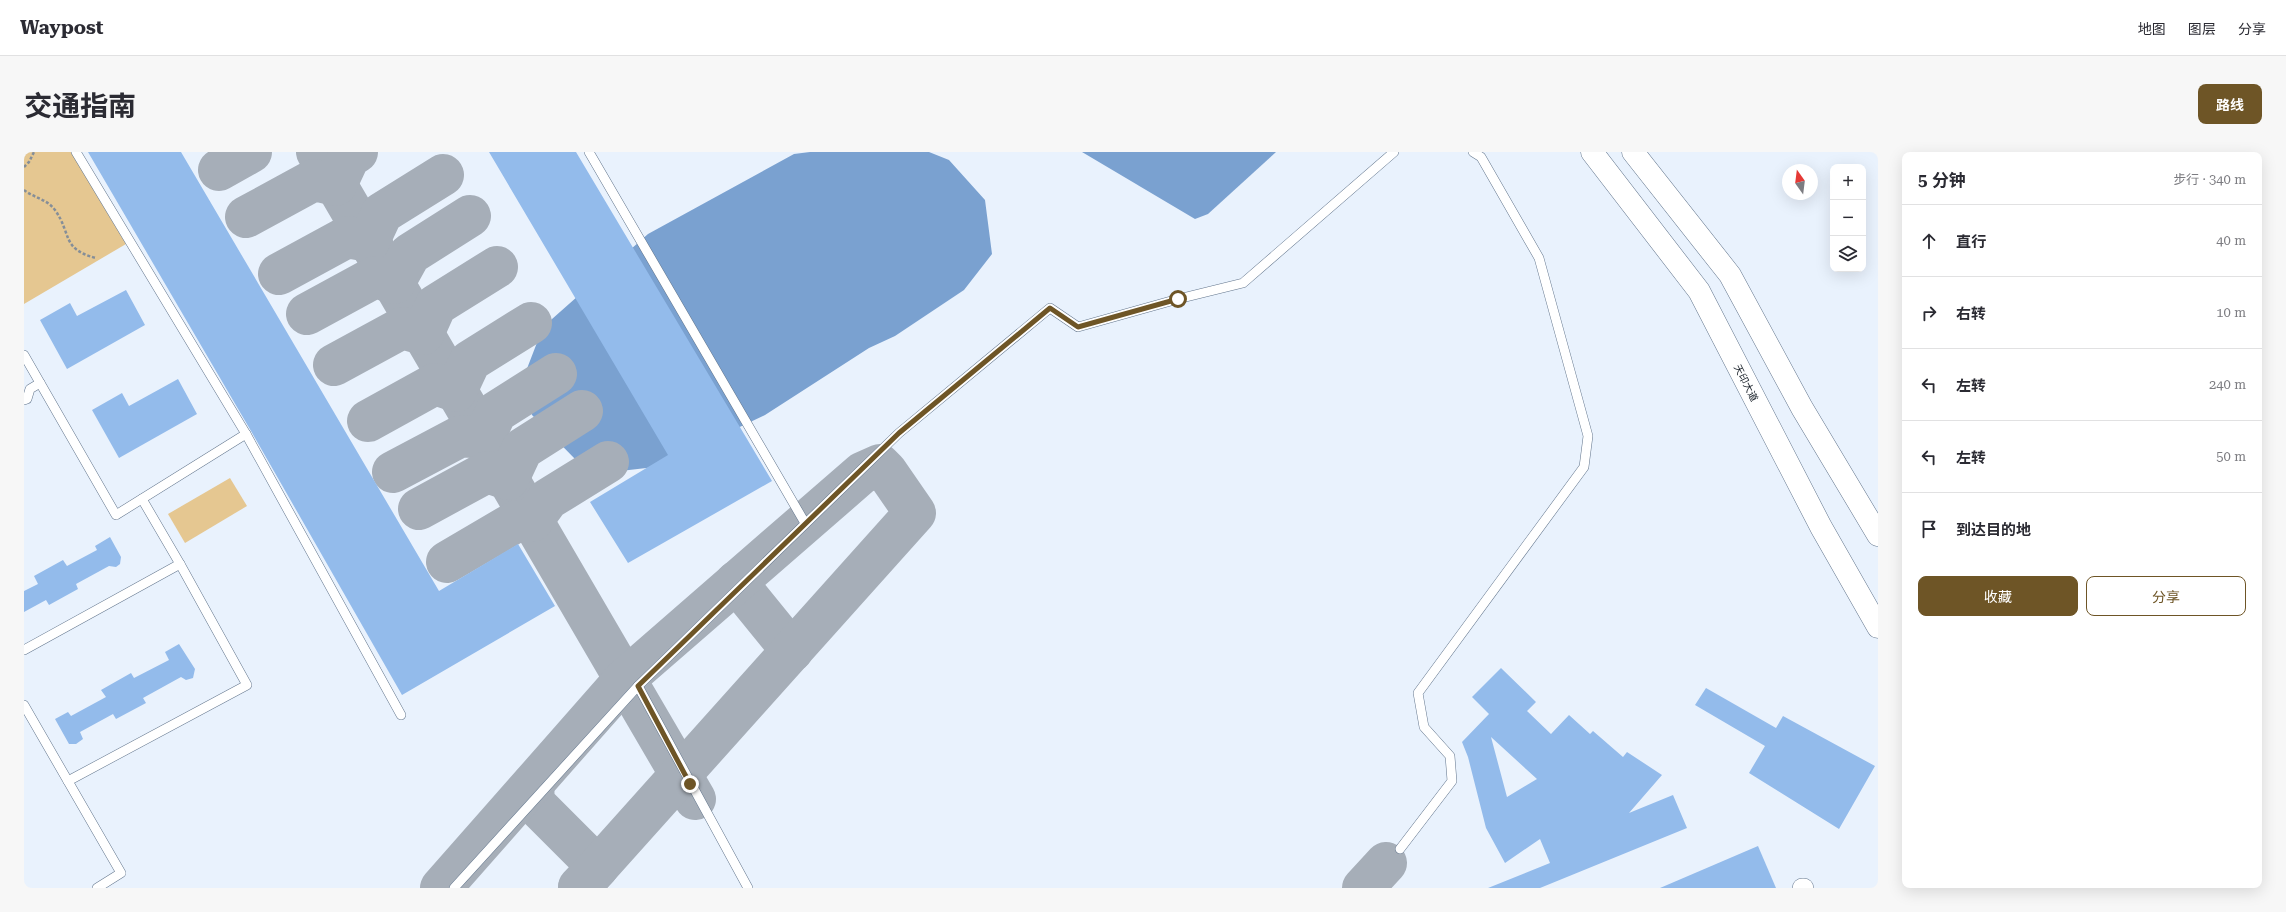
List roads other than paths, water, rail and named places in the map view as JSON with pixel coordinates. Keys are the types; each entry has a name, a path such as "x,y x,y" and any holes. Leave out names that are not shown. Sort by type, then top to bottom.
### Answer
{"main road":[{"name":"天印大道","path":"1592,152 1699,291 1821,527 1878,627"},
{"path":"1633,152 1730,275 1802,408 1878,535"}],"lane":[{"path":"76,152 246,434 401,715"},
{"path":"589,152 804,523"},
{"path":"454,888 638,686 804,523 899,433 1050,308 1078,327 1178,299 1243,283 1394,152"},
{"path":"1400,850 1452,781 1450,756 1424,727 1418,693 1584,467 1588,436 1539,258 1482,157 1473,152"},
{"path":"24,355 116,515 246,434"},
{"path":"24,400 27,399 30,389 40,383"},
{"path":"68,782 247,685 142,499"},
{"path":"24,650 180,564"},
{"path":"638,686 748,888"},
{"path":"24,705 120,873 97,888"}],"water":[{"path":"810,152 929,152 949,160 985,200 992,254 964,290 895,336 869,348 765,415 655,467 603,473 575,459 532,415 523,379 543,327 648,234 794,154"},
{"path":"1082,152 1276,152 1208,214 1195,219"}]}
